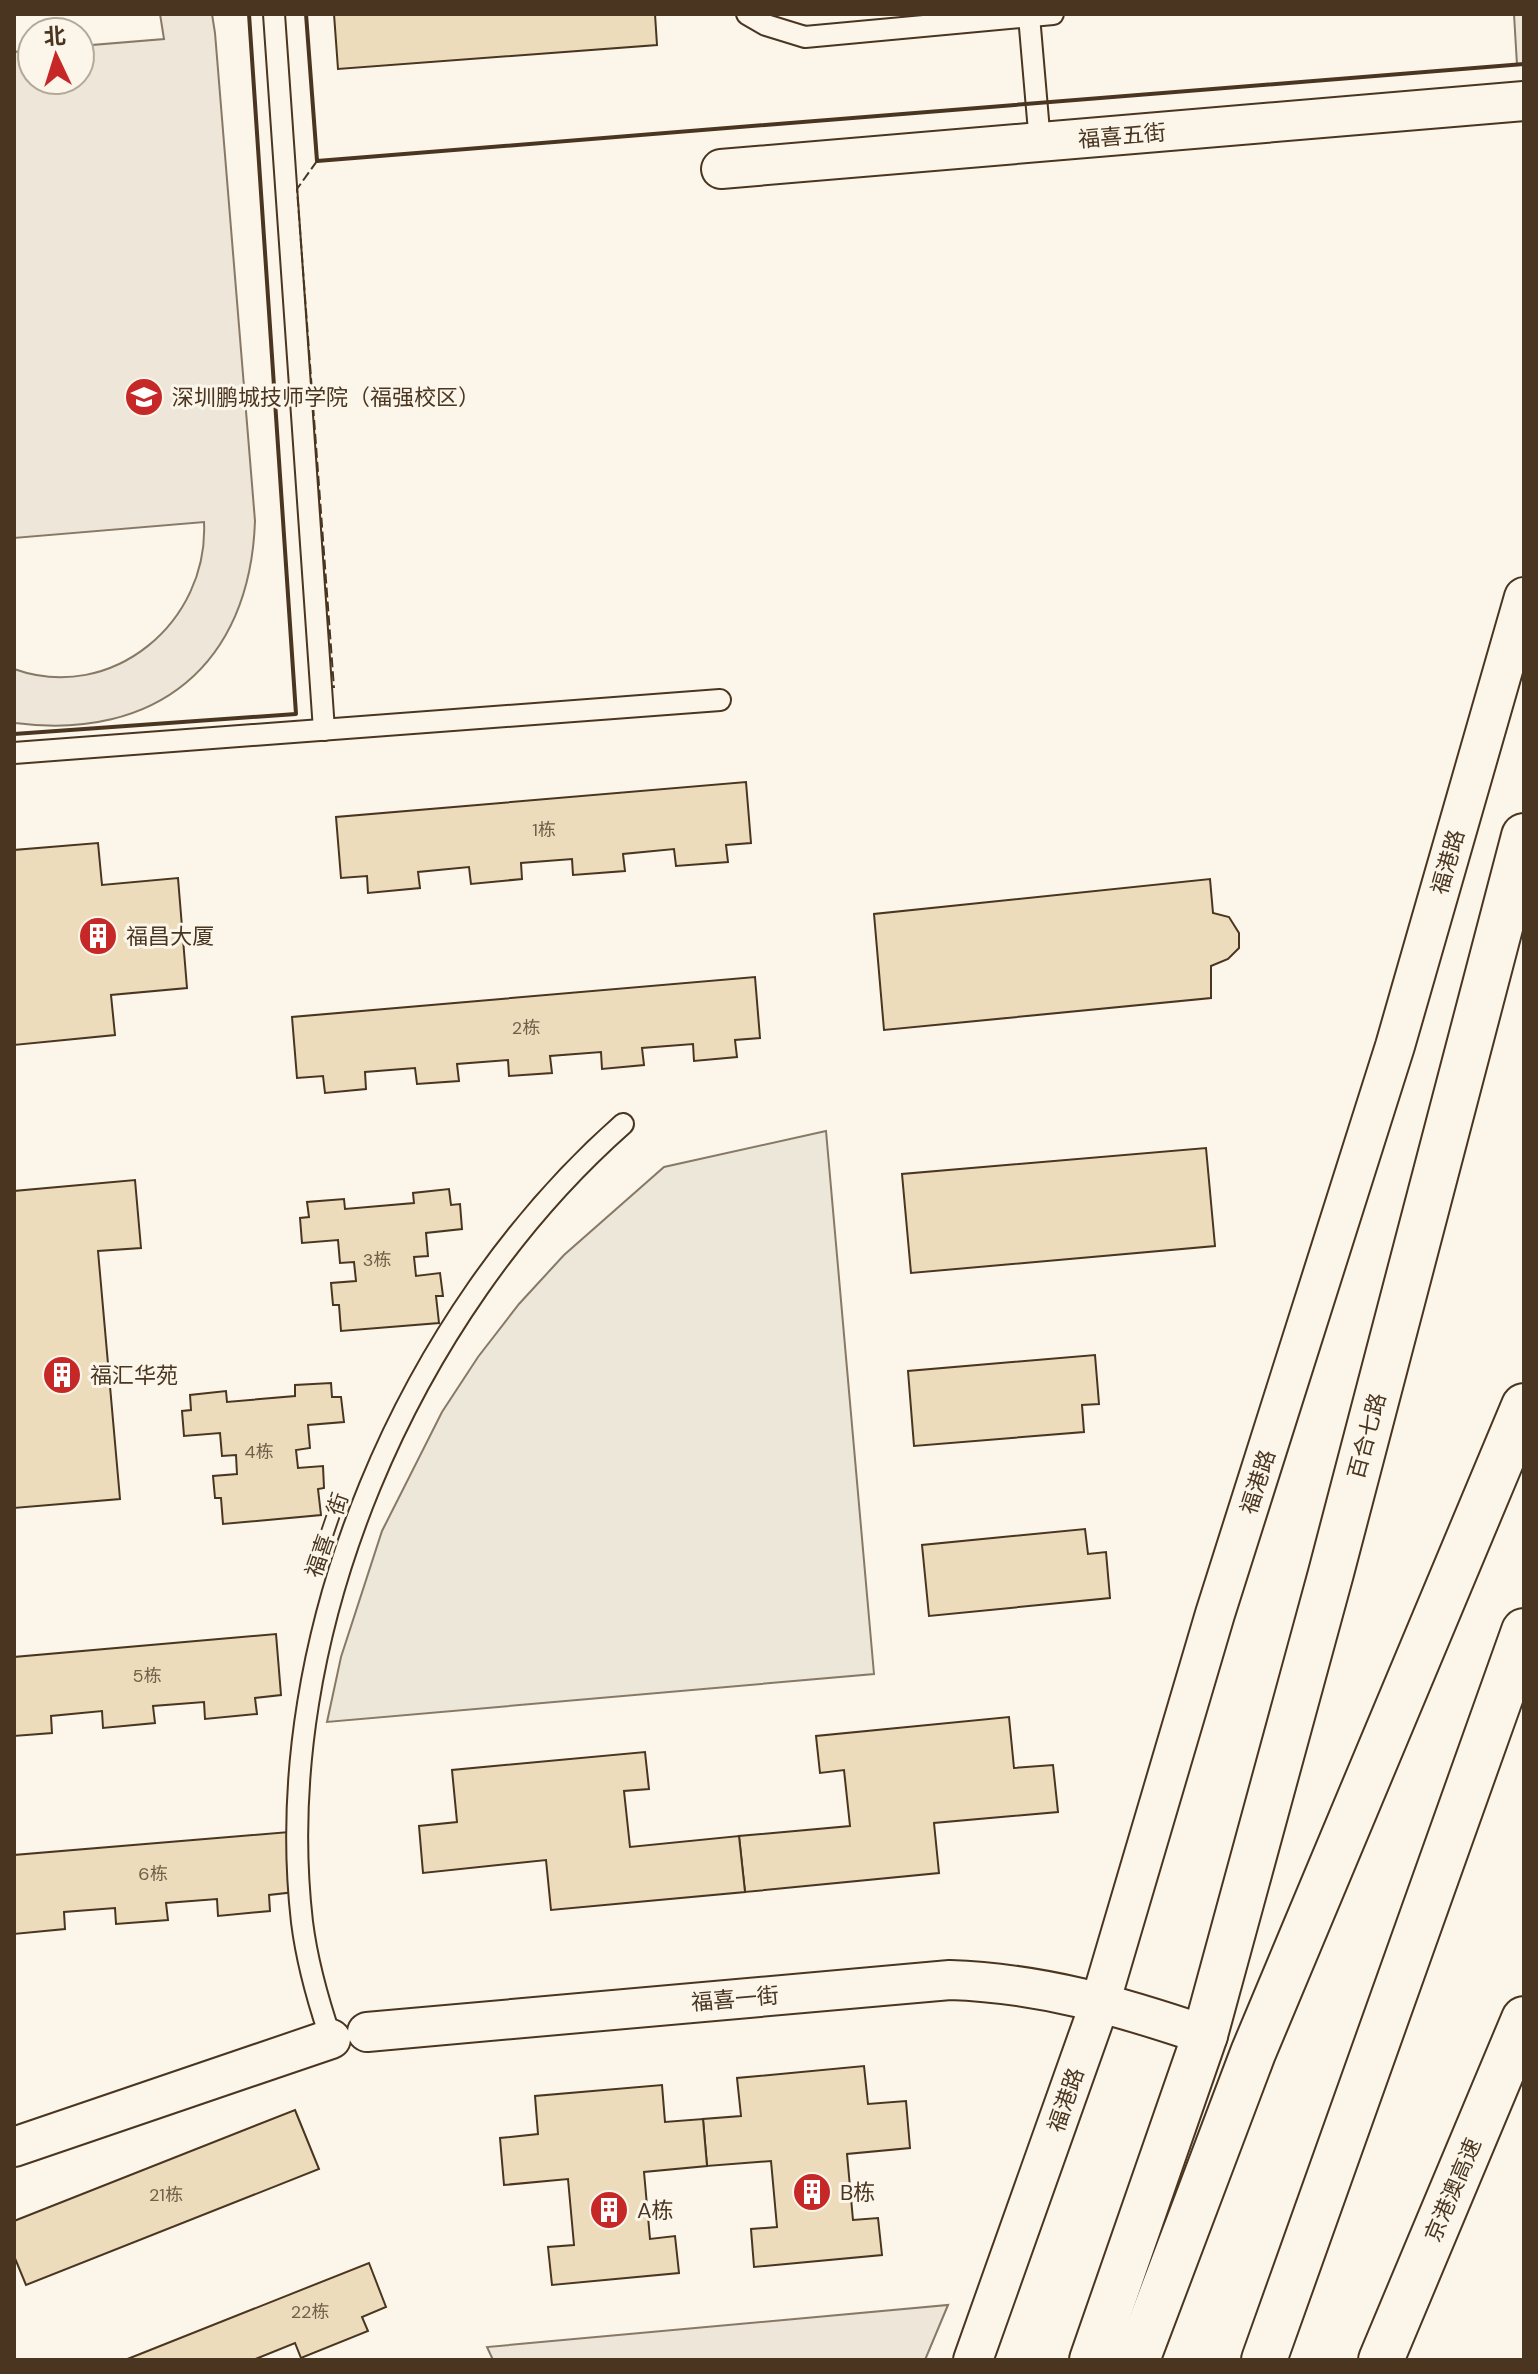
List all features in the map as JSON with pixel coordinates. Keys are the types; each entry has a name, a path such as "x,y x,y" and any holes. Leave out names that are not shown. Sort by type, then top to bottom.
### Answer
{"main road":[{"name":"百合七路","path":"1092,2360 1205,2035 1524,836"},
{"path":"1137,2360 1253,2053 1524,1406"},
{"path":"1264,2360 1524,1631"},
{"name":"京港澳高速","path":"1381,2360 1524,2019"}],"street":[{"name":"福喜五街","path":"721,169 1524,101"},
{"name":"福港路","path":"973,2360 1101,2000 1215,1614 1395,1046 1524,597"},
{"name":"福喜一街","path":"14,2147 349,2036 950,1980 996,1981 1101,2000 1205,2035"}],"lane":[{"path":"274,14 324,730"},
{"path":"747,14 766,25 805,37 1053,14"},
{"path":"1029,16 1040,143"},
{"path":"14,753 720,700"},
{"name":"福喜二街","path":"349,2036 302,1924 297,1811 310,1705 328,1604 349,1535 412,1397 478,1289 584,1158 623,1124"}],"shaded area":[{"name":"深圳鹏城技师学院（福强校区）","path":"160,14 212,14 255,521 249,572 235,616 214,653 186,683 152,705 111,719 66,725 15,723 14,669 51,677 86,675 119,664 148,646 172,622 190,592 201,558 204,522 14,538 14,52 16,96 96,96 96,45 164,39"},
{"path":"1514,14 1524,14 1524,64 1517,65"},
{"path":"826,1131 874,1674 327,1722 341,1657 382,1531 442,1412 478,1357 519,1304 564,1255 664,1167"},
{"path":"948,2305 925,2360 493,2360 487,2347"}],"building":[{"path":"334,14 655,14 657,45 338,69"},
{"path":"746,782 751,843 726,845 728,862 676,866 674,849 623,854 625,871 573,875 572,859 521,863 522,879 471,884 469,867 418,872 420,888 368,893 367,876 341,878 336,817"},
{"name":"福昌大厦","path":"98,843 102,885 178,878 187,988 111,995 115,1035 14,1045 14,850"},
{"path":"1210,879 1213,913 1229,917 1239,933 1239,948 1228,959 1211,966 1211,998 884,1030 874,914"},
{"path":"755,977 760,1038 735,1040 737,1057 694,1061 693,1044 642,1048 644,1065 602,1069 601,1052 550,1056 552,1073 509,1076 508,1060 457,1064 459,1081 417,1084 415,1068 365,1072 366,1089 325,1093 323,1076 297,1078 292,1017"},
{"path":"1206,1148 1215,1246 911,1273 902,1174"},
{"name":"福汇华苑","path":"135,1180 141,1248 98,1251 120,1499 14,1508 14,1191"},
{"path":"449,1189 451,1205 460,1204 462,1229 426,1233 428,1256 414,1257 416,1276 440,1273 443,1296 436,1296 439,1323 341,1331 339,1305 333,1305 331,1283 356,1281 354,1262 340,1263 338,1240 302,1243 300,1218 309,1217 307,1202 344,1199 345,1209 414,1203 413,1193"},
{"path":"1095,1355 1099,1404 1082,1405 1084,1432 914,1446 908,1371"},
{"path":"331,1383 332,1397 341,1397 344,1422 308,1425 310,1448 296,1450 298,1468 323,1466 324,1488 318,1489 321,1515 223,1524 221,1498 215,1498 213,1476 237,1474 236,1455 222,1456 220,1433 184,1436 182,1411 191,1410 190,1395 226,1391 227,1402 295,1396 295,1385"},
{"path":"1085,1529 1088,1554 1106,1552 1110,1598 929,1616 922,1545"},
{"path":"276,1634 281,1695 255,1698 257,1714 205,1719 204,1702 153,1706 155,1723 103,1728 102,1711 51,1716 52,1733 14,1736 14,1657"},
{"path":"1009,1717 1014,1768 1053,1765 1058,1812 934,1823 939,1873 745,1892 739,1836 850,1826 844,1770 820,1773 816,1736"},
{"path":"645,1752 649,1789 624,1791 630,1847 739,1836 745,1892 551,1910 546,1860 423,1873 419,1826 457,1822 452,1770"},
{"path":"289,1832 295,1892 269,1895 270,1911 218,1916 217,1899 166,1903 168,1920 116,1924 115,1908 64,1912 65,1929 14,1934 14,1855"},
{"name":"B栋","path":"864,2066 868,2104 906,2101 910,2148 847,2154 853,2220 878,2218 882,2255 754,2267 751,2229 777,2227 771,2161 707,2166 703,2119 741,2116 737,2078"},
{"name":"A栋","path":"662,2085 665,2122 703,2119 707,2166 644,2172 650,2239 675,2236 679,2273 552,2285 548,2247 574,2245 568,2179 504,2185 500,2138 538,2134 535,2096"},
{"path":"295,2110 319,2169 26,2285 14,2256 14,2221"},
{"path":"369,2263 386,2307 362,2317 368,2331 301,2358 295,2343 253,2360 125,2360"}],"fence":[{"path":"317,161 297,189 334,688"}],"wall":[{"path":"14,734 296,714 249,14"},
{"path":"306,14 317,161 1524,64"}],"place":[{"name":"深圳鹏城技师学院（福强校区）","path":"144,397"},
{"name":"福昌大厦","path":"98,936"},
{"name":"福汇华苑","path":"62,1375"},
{"name":"B栋","path":"812,2192"},
{"name":"A栋","path":"609,2210"}]}
